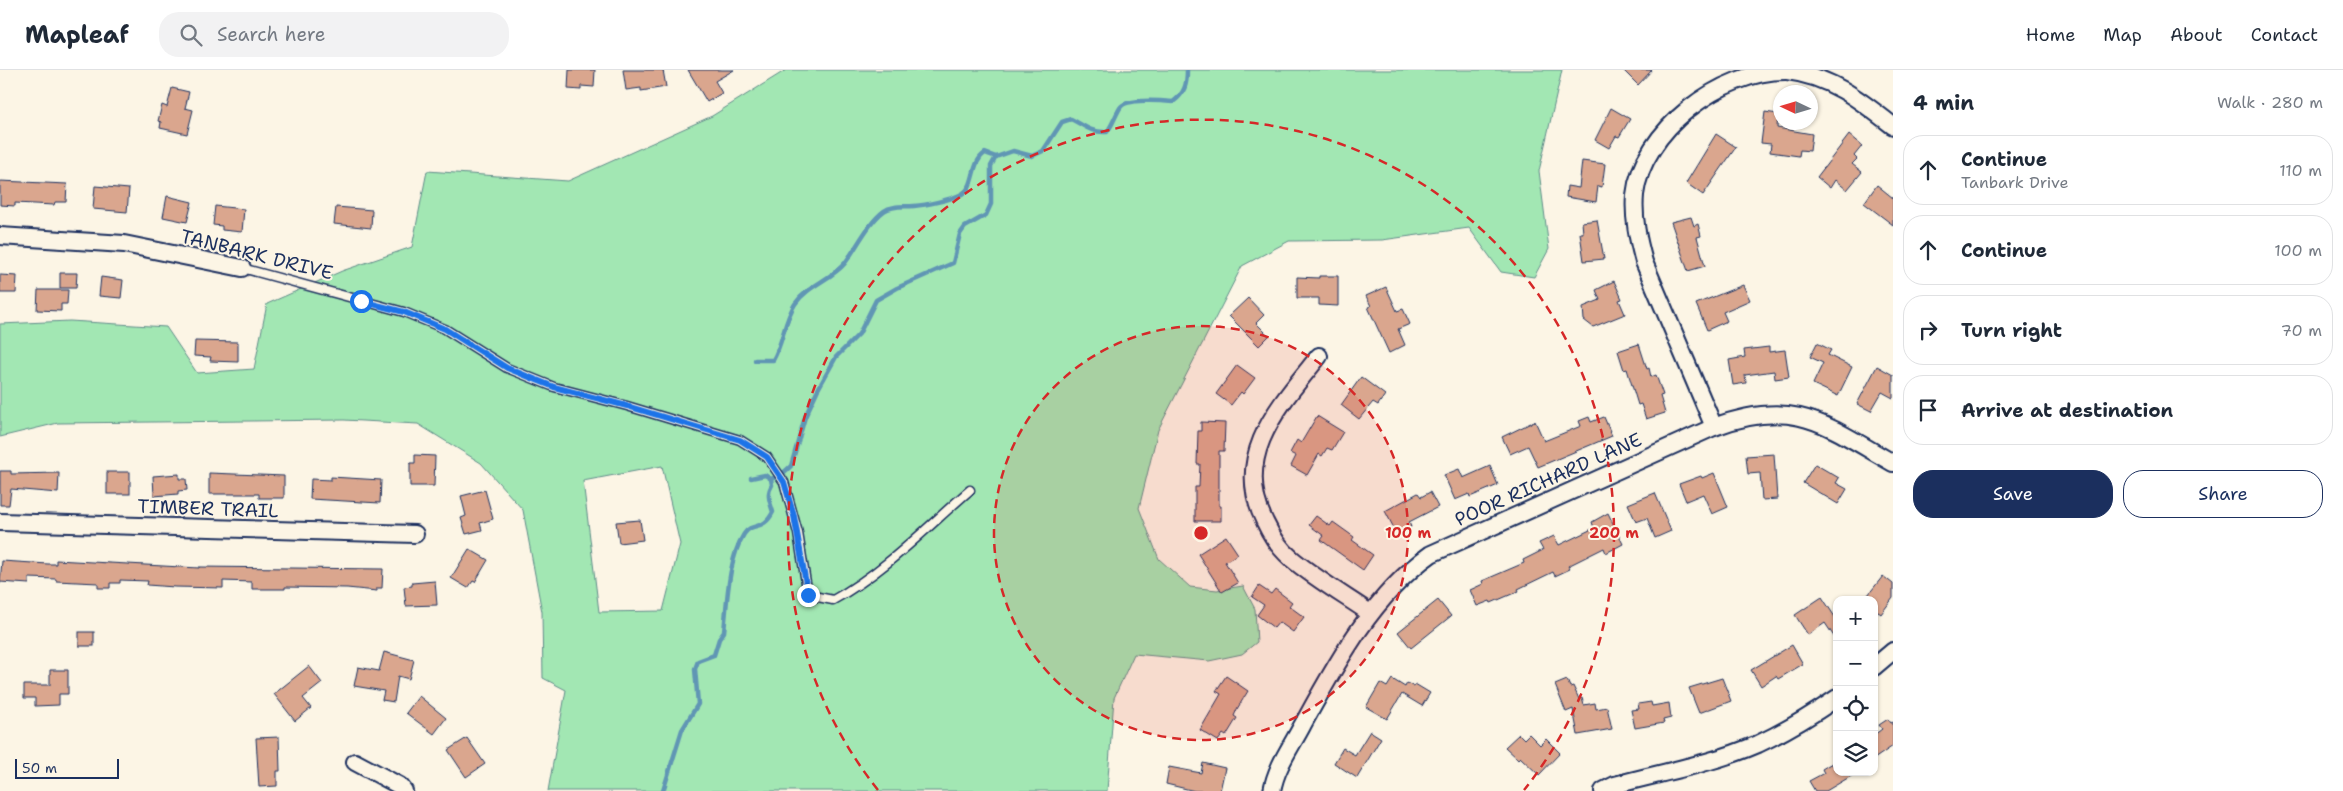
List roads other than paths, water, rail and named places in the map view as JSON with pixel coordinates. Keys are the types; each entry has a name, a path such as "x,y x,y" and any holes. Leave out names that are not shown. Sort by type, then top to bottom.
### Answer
{"street":[{"path":"1714,427 1644,262 1638,240 1635,194 1641,171 1651,149 1666,127 1693,103 1725,84 1742,77 1765,72 1785,71 1829,83 1853,95 1893,126"},
{"name":"TANBARK DRIVE","path":"0,236 124,244 242,268"},
{"path":"1319,356 1275,410 1264,432 1256,454 1252,478 1255,497 1260,514 1269,531 1291,558 1370,614"},
{"name":"POOR RICHARD LANE","path":"1272,791 1279,768 1318,698 1370,614 1400,579 1431,554 1714,427 1750,416 1791,414 1830,428 1893,463"},
{"name":"TIMBER TRAIL","path":"0,522 415,534"},
{"path":"1878,663 1893,650"},
{"path":"1603,791 1615,785 1715,759 1757,744 1790,727 1833,700"},
{"path":"355,762 400,786 404,791"}],"lane":[{"name":"TANBARK DRIVE","path":"242,268 404,312 445,329 507,368 574,393 627,406 740,440 767,457 784,482 794,516 808,595 833,600 848,592 876,573 970,490"}],"waterway":[{"path":"771,479 782,474 791,466 805,417 817,391 836,357 859,334 876,300 897,288 953,263 960,234 965,227 986,215 991,204 991,166 996,157 1013,151 1032,156 1043,151 1062,122 1071,119 1092,130 1107,132 1123,105 1136,101 1173,102 1185,88 1187,70"},
{"path":"755,360 773,360 795,304 806,292 840,269 878,216 887,209 894,207 931,203 962,194 969,186 980,157 985,153 996,157"},
{"path":"751,478 765,475 771,479"},
{"path":"663,791 682,730 698,704 695,669 698,661 714,655 719,639 724,632 731,568 739,544 747,530 766,522 773,512 769,495 772,485 771,479"}]}
